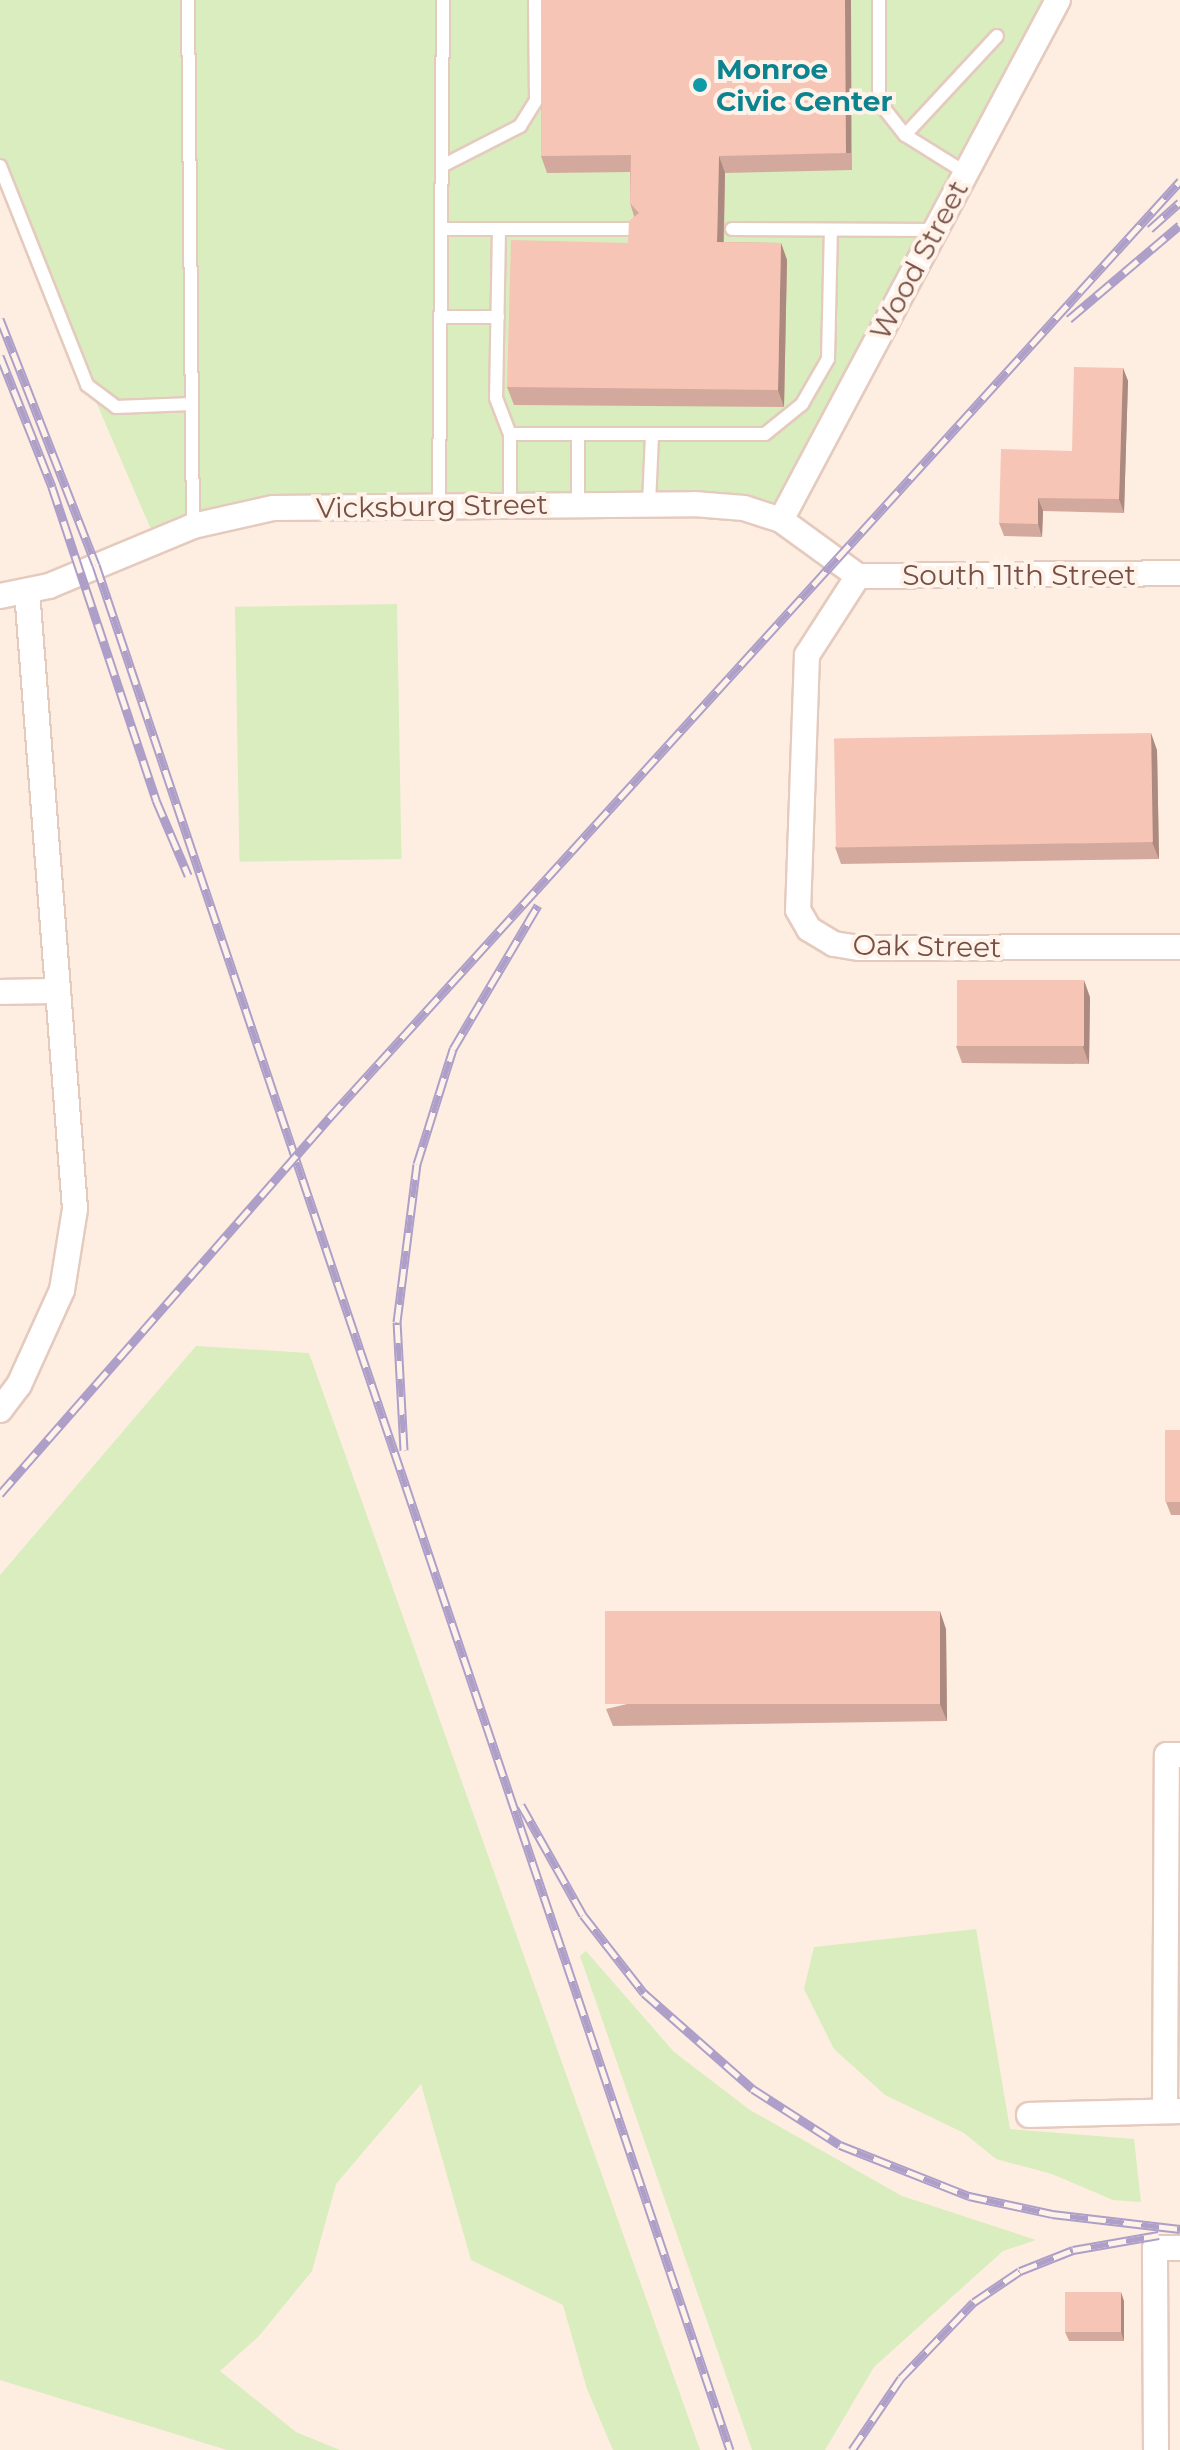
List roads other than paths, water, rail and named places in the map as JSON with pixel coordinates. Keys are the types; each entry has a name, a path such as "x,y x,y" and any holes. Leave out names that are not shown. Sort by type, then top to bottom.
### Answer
{"street":[{"name":"Wood Street","path":"781,520 1058,0"},
{"name":"Vicksburg Street","path":"0,596 49,586 193,526 273,508 649,504 744,508 781,520 858,576"},
{"name":"South 11th Street","path":"858,576 1180,573"},
{"name":"Oak Street","path":"858,576 807,655 798,910 809,929 834,944 860,948 1180,947"},
{"path":"0,1410 19,1385 62,1290 75,1209 55,991 43,763 27,591"},
{"path":"0,992 55,991"},
{"path":"1029,2115 1172,2111 1173,1755"},
{"path":"1156,2450 1155,2248 1180,2248"}],"lane":[{"path":"188,0 193,526"},
{"path":"439,506 443,0"},
{"path":"442,166 520,126 536,100 535,0"},
{"path":"879,0 879,102 905,135 966,173"},
{"path":"905,135 997,36"},
{"path":"0,166 87,385 116,407 192,404"},
{"path":"441,229 636,229"},
{"path":"499,229 496,398 510,434 510,506"},
{"path":"732,229 935,230"},
{"path":"510,434 765,434 802,404 828,359 831,230"},
{"path":"441,317 498,317"},
{"path":"649,504 652,434"},
{"path":"578,435 578,505"}],"railway":[{"path":"0,1494 329,1118 1180,181"},
{"path":"1150,229 1180,202"},
{"path":"1069,319 1180,225"},
{"path":"0,319 96,565 730,2450"},
{"path":"0,356 52,487 156,800 188,875"},
{"path":"404,1450 397,1322 417,1164 453,1049 538,905"},
{"path":"521,1805 583,1915 644,1993 753,2089 840,2145 969,2196 1052,2214 1180,2229"},
{"path":"852,2450 901,2378 974,2302 1020,2271 1073,2250 1159,2235"}],"place":[{"name":"Monroe Civic Center","path":"700,85"}]}
